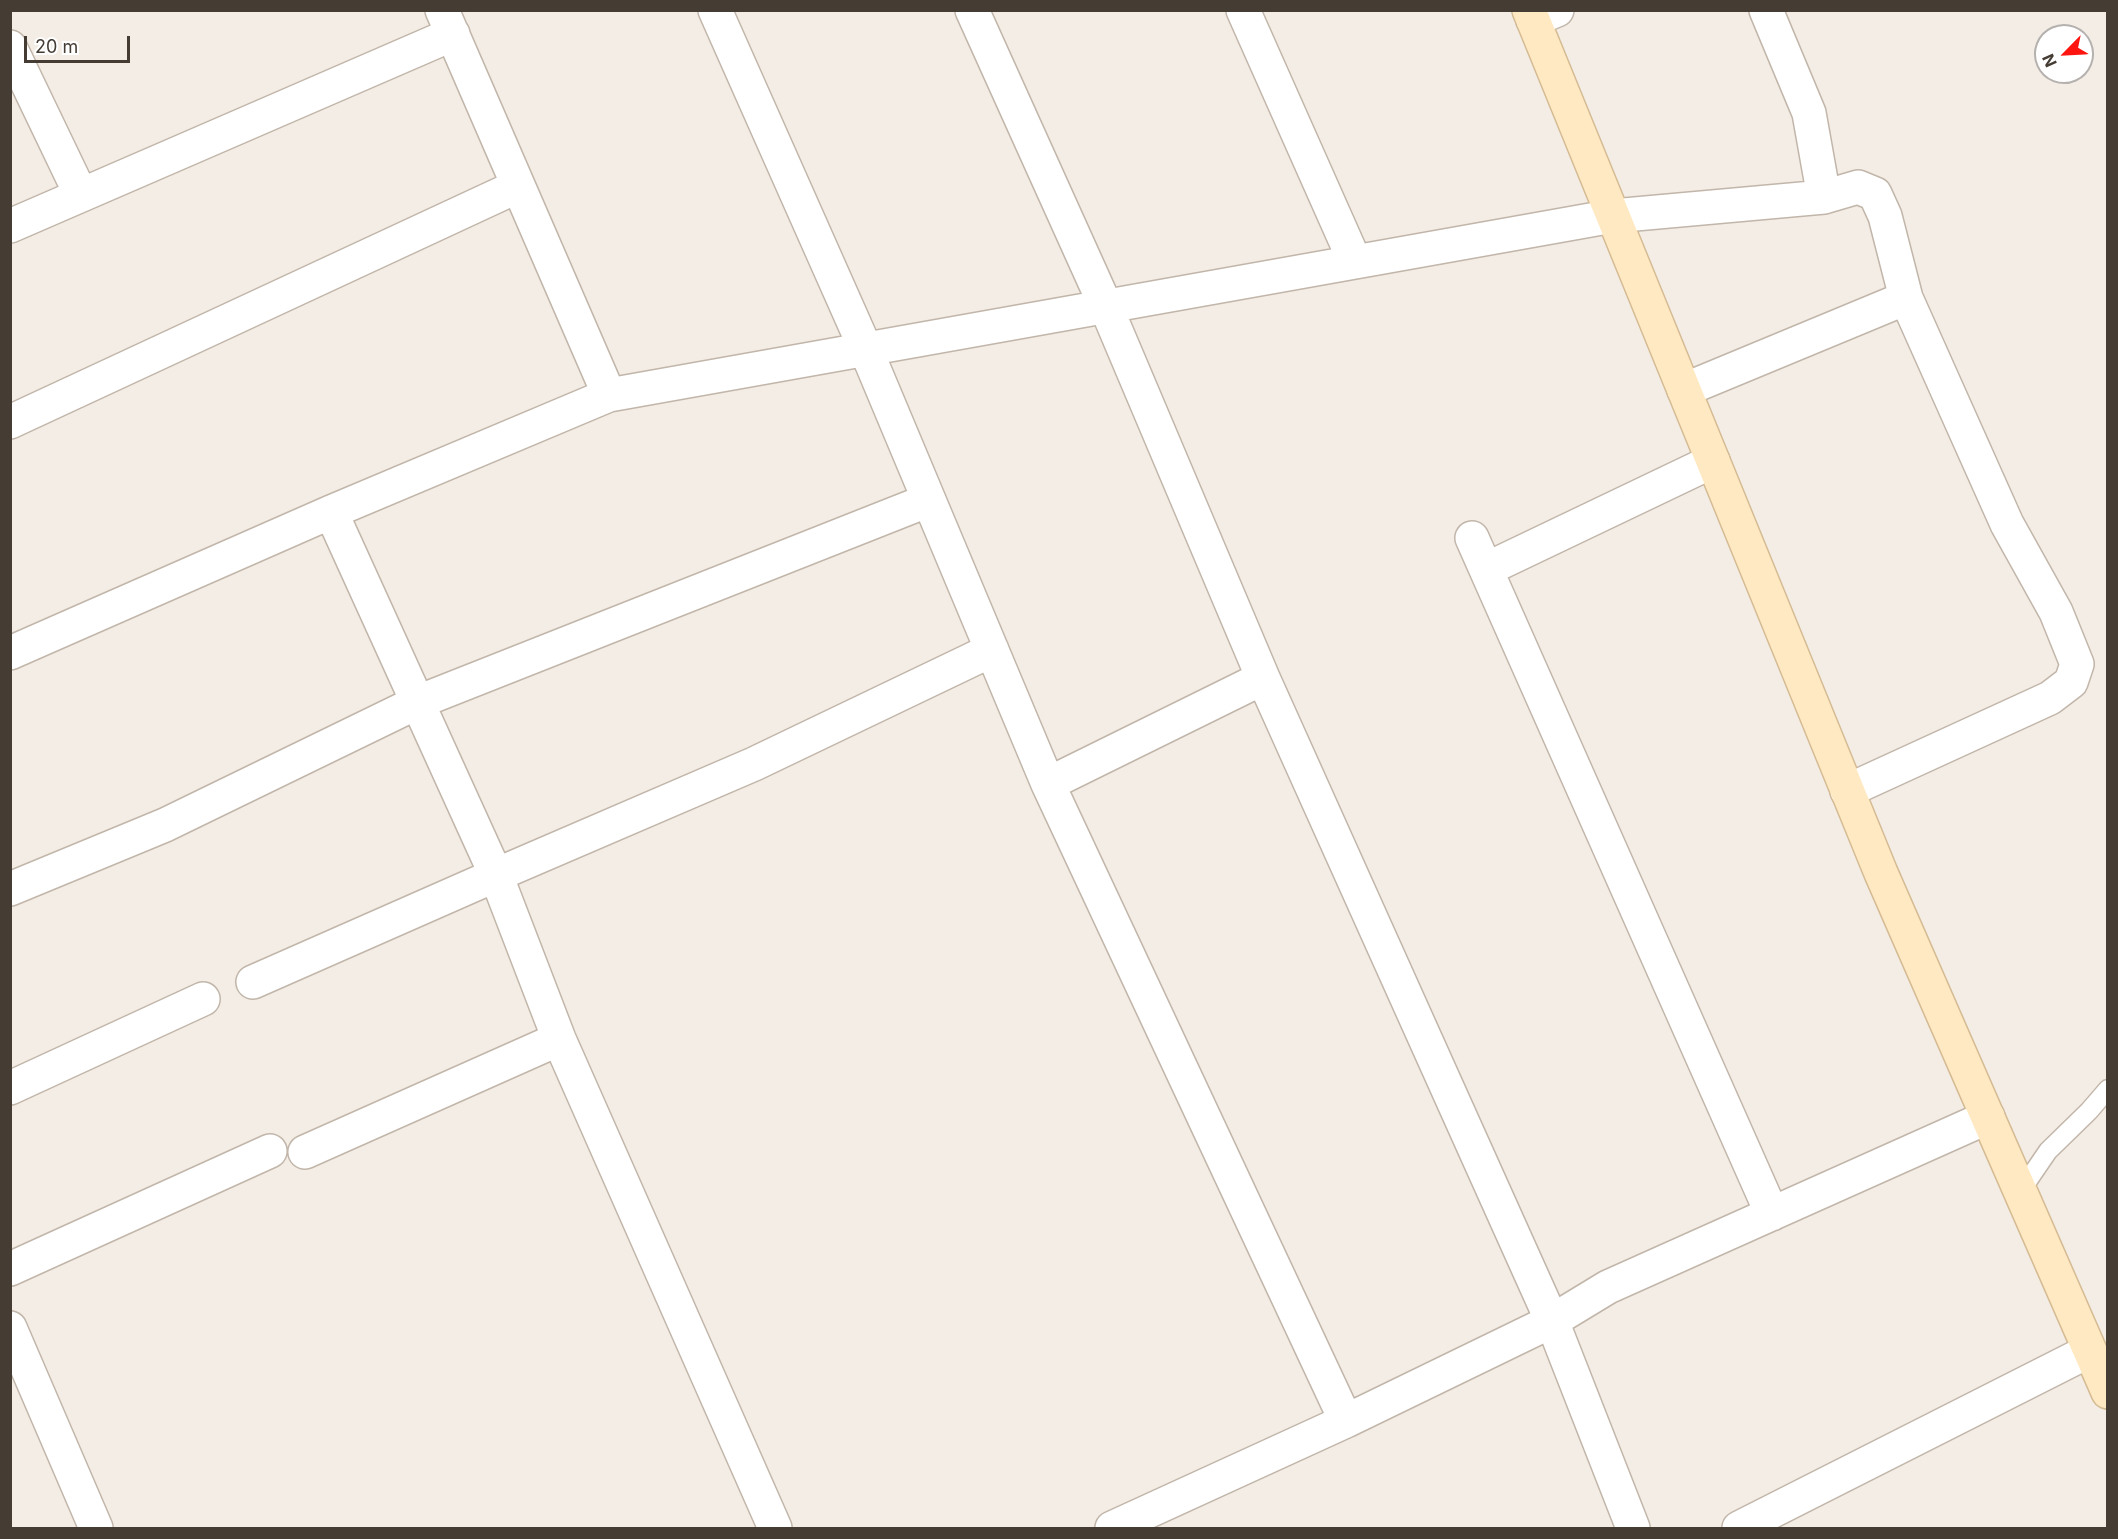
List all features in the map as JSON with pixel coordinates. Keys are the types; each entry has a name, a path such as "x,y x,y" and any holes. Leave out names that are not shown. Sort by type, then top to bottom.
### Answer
{"street":[{"path":"715,10 866,350 1048,784 1346,1421"},
{"path":"972,10 1106,307 1263,678 1552,1321 1633,1528"},
{"path":"1243,10 1355,262"},
{"path":"1766,10 1809,113 1824,197"},
{"path":"1540,14 1613,216 1847,791 2108,1392"},
{"path":"10,226 81,195 448,22 609,395"},
{"path":"10,46 81,195"},
{"path":"10,422 518,186"},
{"path":"10,653 332,512 609,395 1613,216 1824,197 1858,187 1875,195 1885,216 1906,298 2007,524 2056,612 2078,664 2071,682 2050,698 1847,791"},
{"path":"1684,390 1906,298"},
{"path":"1487,569 1713,461"},
{"path":"10,890 165,825 418,702 929,500"},
{"path":"332,512 496,875 559,1039 775,1528"},
{"path":"1472,538 1772,1214"},
{"path":"253,982 754,764 992,650"},
{"path":"1048,784 1263,678"},
{"path":"10,1088 203,999"},
{"path":"306,1152 559,1039"},
{"path":"1112,1528 1346,1421 1552,1321 1608,1287 1988,1118"},
{"path":"10,1269 270,1151"},
{"path":"10,1328 96,1528"},
{"path":"1739,1528 2090,1351"}],"lane":[{"path":"2020,1192 2048,1151 2098,1111 2108,1089"}]}
